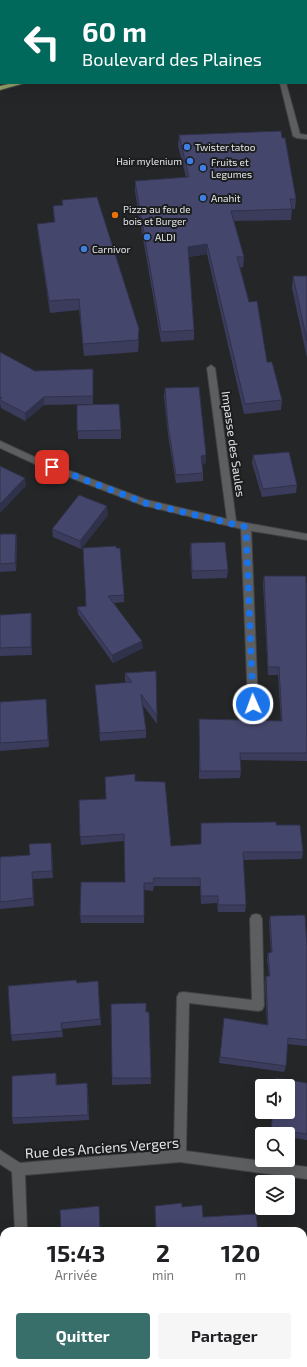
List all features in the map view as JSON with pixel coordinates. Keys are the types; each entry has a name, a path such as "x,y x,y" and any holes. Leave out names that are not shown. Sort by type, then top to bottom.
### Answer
{"main road":[{"path":"0,88 18,84"}],"street":[{"path":"283,84 297,136 307,137"},
{"name":"Impasse des Saules","path":"211,368 232,524"},
{"path":"0,444 38,462 145,503 246,527 307,537"},
{"path":"246,527 253,704"},
{"path":"180,1156 183,997 258,1006 256,919"},
{"path":"0,1156 18,1169 21,1227"},
{"name":"Rue des Anciens Vergers","path":"18,1169 180,1156 307,1173"}],"building":[{"path":"281,131 282,138 285,138 296,199 290,199 292,209 231,211 244,257 237,257 249,302 257,301 267,362 272,362 282,400 245,404 207,244 188,247 194,330 161,332 135,181 189,177 179,135"},
{"path":"97,197 139,329 138,340 83,344 79,299 49,301 37,224 55,222 53,206 63,205 62,200"},
{"path":"293,276 307,276 307,341"},
{"path":"0,352 35,371 93,369 93,396 44,397 25,413 0,400 2,398 0,397"},
{"path":"199,387 206,455 201,456 203,473 176,475 168,426 165,388"},
{"path":"119,404 121,430 77,431 77,405"},
{"path":"289,452 297,485 263,489 253,455"},
{"path":"0,466 25,478 0,504"},
{"path":"79,495 107,506 80,541 52,529"},
{"path":"0,534 16,534 15,563 0,564"},
{"path":"225,542 228,570 192,571 191,543"},
{"path":"116,546 116,548 120,548 124,595 108,596 142,641 112,655 77,607 86,606 83,548"},
{"path":"264,576 306,576 307,753 240,753 241,771 200,771 199,719 282,721 279,667 268,667"},
{"path":"31,613 31,647 0,648 0,615"},
{"path":"156,671 157,716 141,694 146,730 100,733 95,685 132,682 125,673"},
{"path":"46,699 48,740 0,743 0,702"},
{"path":"135,774 135,781 165,782 171,846 201,844 201,823 276,822 276,825 300,825 303,852 243,852 246,905 218,905 218,896 201,896 200,878 154,878 153,883 144,883 144,916 80,916 81,882 125,882 124,834 80,837 79,800 106,799 105,777"},
{"path":"51,843 52,871 32,872 33,898 0,902 0,857 30,855 29,844"},
{"path":"305,915 307,946 307,1040 288,1038 286,1066 220,1057 224,1018 268,1025 266,976 270,976 268,953 272,952 270,916"},
{"path":"76,980 77,983 98,981 100,1019 61,1023 62,1031 11,1035 8,986"},
{"path":"146,1003 146,1012 149,1012 151,1078 112,1078 111,1004"},
{"path":"56,1073 56,1085 87,1083 88,1115 12,1118 12,1076"},
{"path":"295,1081 307,1083 307,1134 295,1132 295,1127 271,1127 272,1119 295,1119"},
{"path":"182,1203 182,1207 202,1205 203,1217 255,1214 258,1227 156,1227 155,1206"},
{"path":"99,1206 100,1227 61,1227 60,1210"}],"place":[{"name":"Twister tatoo","path":"187,147"},
{"name":"Hair mylenium","path":"190,161"},
{"name":"Fruits et Legumes","path":"203,168"},
{"name":"Anahit","path":"203,198"},
{"name":"Pizza au feu de bois et Burger","path":"115,215"},
{"name":"ALDI","path":"147,237"},
{"name":"Carnivor","path":"84,249"}],"route":[{"path":"52,467 145,503 246,527 253,704"}]}
